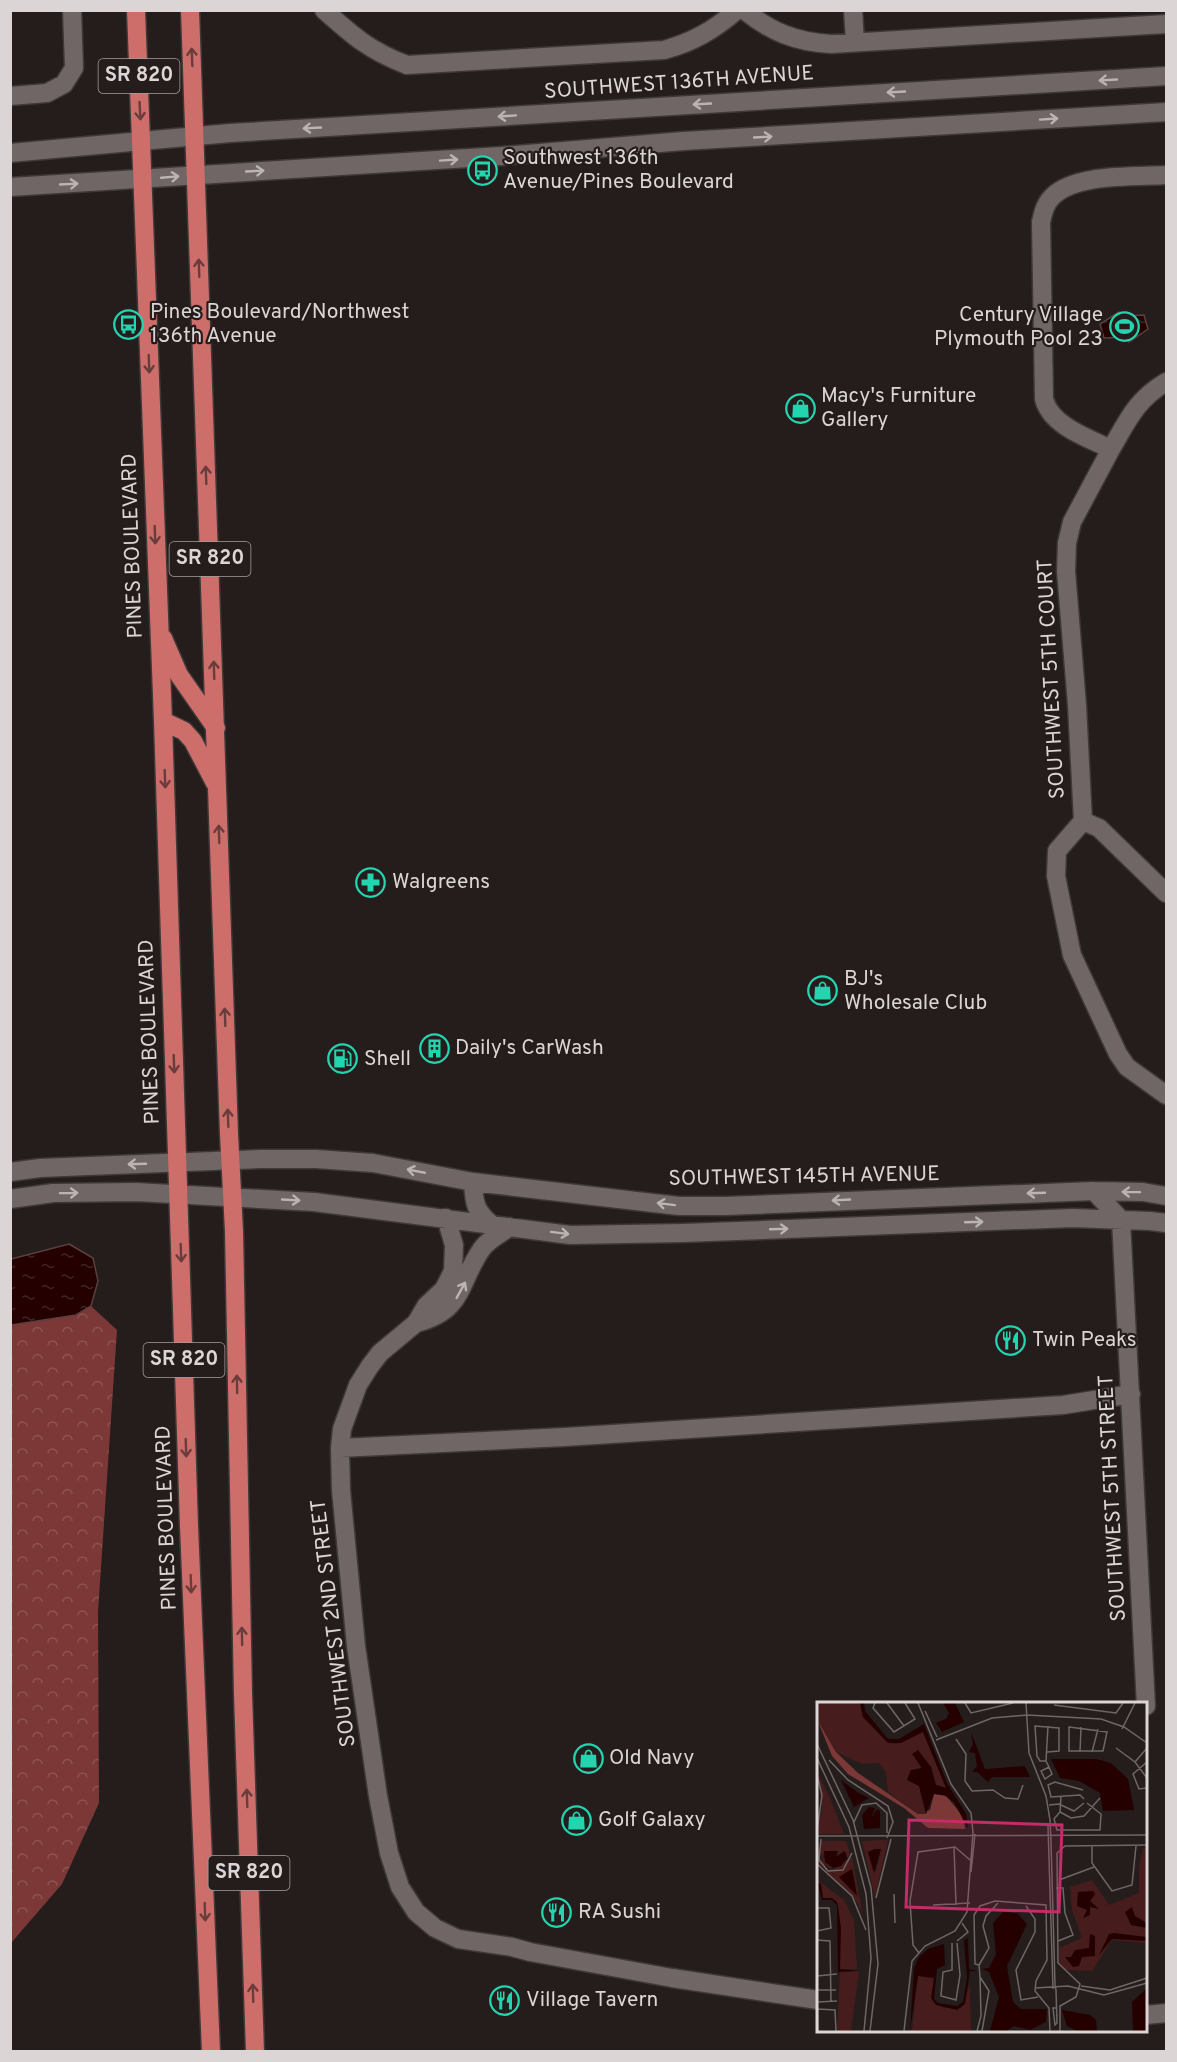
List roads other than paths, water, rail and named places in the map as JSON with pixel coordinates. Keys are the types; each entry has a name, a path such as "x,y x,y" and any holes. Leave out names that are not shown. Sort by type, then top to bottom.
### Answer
{"highway":[{"name":"PINES BOULEVARD","path":"136,10 163,721 189,1526 211,2052"},
{"name":"SR 820","path":"190,10 232,1197 243,1694 255,2052"},
{"path":"159,628 179,675 216,728"},
{"path":"163,721 184,731 193,741 218,788"}],"street":[{"path":"10,96 47,93 64,84 74,68 72,10"},
{"path":"324,10 371,49 407,65 664,50 696,40 719,26 737,10"},
{"path":"744,10 761,24 797,40 831,44 1167,24"},
{"path":"853,10 855,42"},
{"name":"SOUTHWEST 136TH AVENUE","path":"10,153 195,136 1167,76"},
{"path":"10,188 501,156 684,141 1167,112"},
{"path":"1111,449 1062,423 1047,409 1044,399 1041,222 1045,206 1052,196 1082,180 1167,175"},
{"name":"SOUTHWEST 5TH COURT","path":"1083,821 1077,705 1066,571 1067,543 1072,522 1134,408 1155,388 1167,382"},
{"path":"1167,893 1099,828 1083,821 1057,851 1055,863 1060,900 1072,955 1118,1054 1127,1067 1167,1095"},
{"name":"SOUTHWEST 145TH AVENUE","path":"10,1172 40,1168 177,1162 316,1159 373,1163 473,1182 679,1206 1094,1191 1143,1192 1167,1196"},
{"path":"473,1182 476,1206 481,1216 492,1225"},
{"path":"1094,1191 1121,1220"},
{"path":"10,1199 53,1193 136,1192 314,1202 570,1235 683,1233 1073,1218 1167,1223"},
{"name":"SOUTHWEST 2ND STREET","path":"446,1218 454,1245 453,1271 444,1288 426,1306 416,1323 380,1353 370,1365 358,1385 350,1406 342,1430 340,1449 341,1490 357,1646 378,1796 389,1853 400,1887 416,1912 435,1928 458,1939 512,1947 672,1978 817,2000"},
{"name":"SOUTHWEST 5TH STREET","path":"1121,1220 1146,1702"},
{"name":"SOUTHWEST 2ND STREET","path":"416,1323 431,1320 443,1312 459,1295 486,1243 510,1227"},
{"path":"340,1449 1063,1405 1131,1394"},
{"path":"1147,2015 1167,2013"}],"water":[{"name":"Century Village Plymouth Pool 23","path":"1119,312 1124,316 1144,315 1148,329 1129,342 1124,337 1104,338 1100,324"},
{"path":"69,1244 93,1258 98,1281 91,1306 76,1315 11,1325 11,1259"}],"place":[{"name":"Southwest 136th Avenue/Pines Boulevard","path":"482,170"},
{"name":"Pines Boulevard/Northwest 136th Avenue","path":"129,324"},
{"name":"Century Village Plymouth Pool 23","path":"1124,327"},
{"name":"Macy's Furniture Gallery","path":"800,408"},
{"name":"Walgreens","path":"371,882"},
{"name":"BJ's Wholesale Club","path":"823,991"},
{"name":"Daily's CarWash","path":"434,1048"},
{"name":"Shell","path":"343,1059"},
{"name":"Twin Peaks","path":"1011,1340"},
{"name":"Old Navy","path":"588,1758"},
{"name":"Golf Galaxy","path":"577,1820"},
{"name":"RA Sushi","path":"557,1912"},
{"name":"Village Tavern","path":"505,2000"}]}
